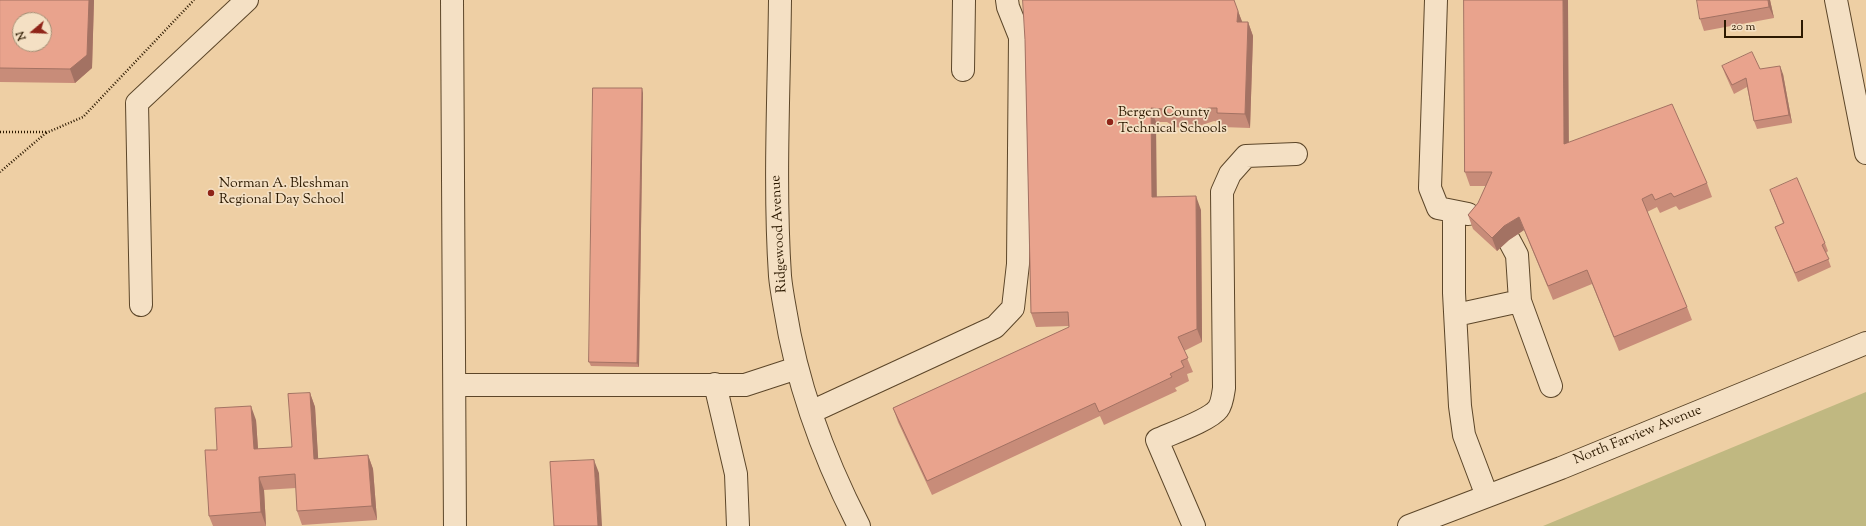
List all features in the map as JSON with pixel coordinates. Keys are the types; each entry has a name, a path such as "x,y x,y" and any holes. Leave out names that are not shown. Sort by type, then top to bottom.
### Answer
{"street":[{"path":"141,305 137,103 247,0"},
{"path":"452,0 456,526"},
{"name":"Ridgewood Avenue","path":"780,0 777,163 780,277 790,344 810,412 838,485 859,526"},
{"path":"963,70 964,0"},
{"path":"810,412 995,327 1013,308 1018,264 1020,38 1008,7 1007,0"},
{"path":"1436,0 1430,188 1438,208 1483,216"},
{"path":"1836,0 1866,153"},
{"path":"1194,526 1157,440 1208,417 1218,410 1221,403 1224,388 1222,192 1230,174 1246,156 1296,154"},
{"path":"1454,212 1454,293 1460,406 1464,435 1487,496"},
{"path":"1509,240 1517,255 1520,301 1551,386"},
{"path":"1456,315 1520,301"},
{"name":"North Farview Avenue","path":"1409,526 1561,468 1866,342"},
{"path":"455,385 745,385 797,368"},
{"path":"715,384 736,474 738,526"}],"path":[{"path":"46,133 83,116 194,0"},
{"path":"0,132 46,132 0,172"}],"shaded area":[{"path":"1866,392 1866,526 1543,526"}],"building":[{"path":"0,0 89,0 87,55 70,69 0,68"},
{"path":"1023,0 1234,0 1238,11 1237,22 1248,22 1245,114 1217,113 1217,108 1209,108 1185,115 1170,114 1162,109 1151,108 1152,197 1196,196 1197,329 1178,337 1188,358 1181,361 1184,367 1170,374 1172,377 1099,412 1095,403 927,481 893,408 1069,327 1068,312 1031,313"},
{"path":"1464,0 1563,0 1564,144 1672,104 1707,183 1674,197 1671,193 1655,200 1652,194 1642,199 1687,307 1614,337 1587,270 1548,286 1519,217 1504,226 1492,238 1468,215 1478,203 1492,172 1465,172"},
{"path":"1697,0 1768,0 1769,7 1700,19"},
{"path":"1752,52 1760,69 1780,66 1789,115 1754,121 1746,78 1732,85 1722,66"},
{"path":"593,88 642,88 637,363 589,362"},
{"path":"1797,178 1825,243 1822,245 1829,259 1795,273 1775,227 1784,223 1770,190"},
{"path":"310,393 314,459 368,455 372,506 297,511 295,474 259,477 261,512 209,516 205,450 217,450 215,408 251,406 254,449 292,447 288,394"},
{"path":"594,460 598,526 554,526 550,462"}],"place":[{"name":"Bergen County Technical Schools","path":"1110,122"},
{"name":"Norman A. Bleshman Regional Day School","path":"211,193"}]}
